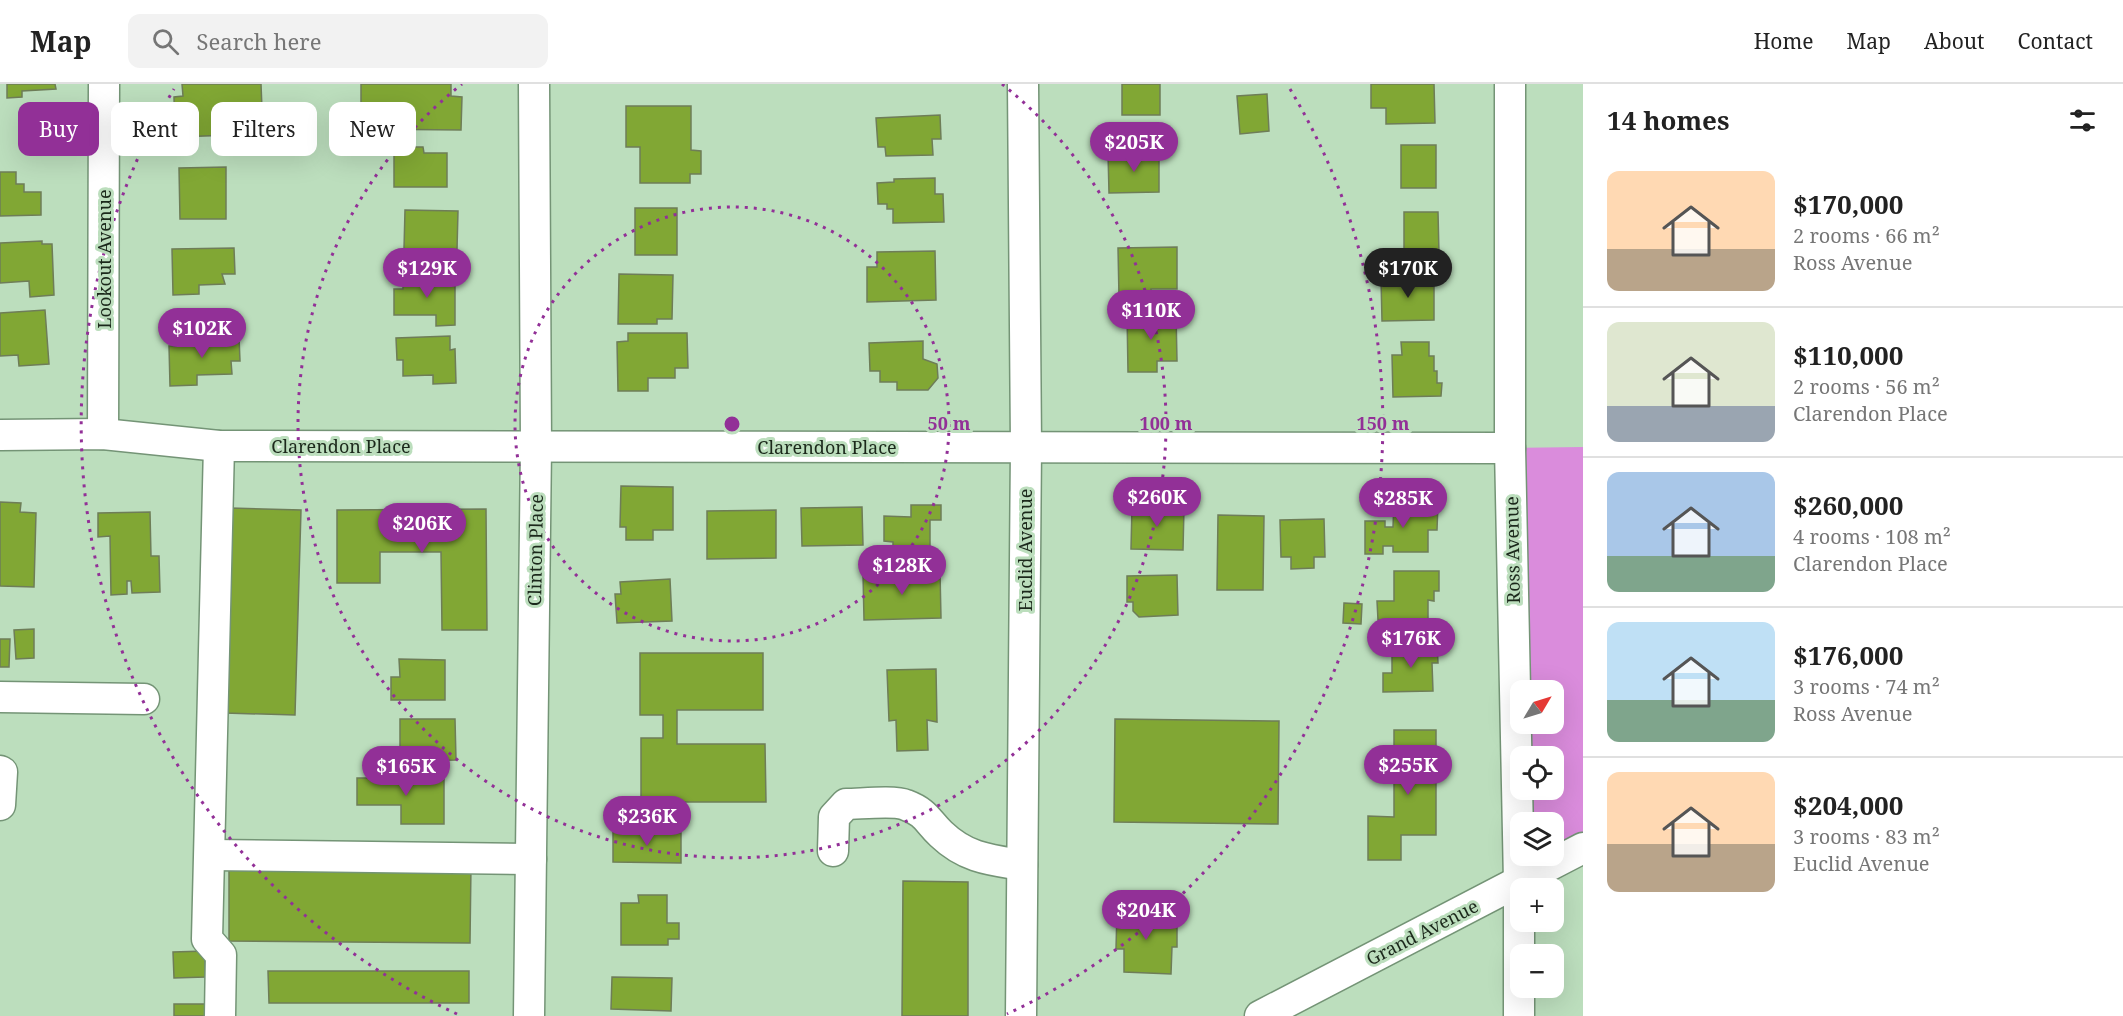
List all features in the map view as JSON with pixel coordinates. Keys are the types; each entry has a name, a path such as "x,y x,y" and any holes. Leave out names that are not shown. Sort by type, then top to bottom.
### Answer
{"street":[{"name":"Lookout Avenue","path":"103,434 104,84"},
{"name":"Clinton Place","path":"529,1016 536,447 534,84"},
{"name":"Euclid Avenue","path":"1021,1016 1026,447 1023,84"},
{"name":"Ross Avenue","path":"1509,84 1510,448 1519,878"},
{"name":"Clarendon Place","path":"0,435 103,434 219,446 1510,448"},
{"path":"219,446 207,939 221,955 220,1016"},
{"path":"0,697 144,699"},
{"path":"0,805 1,771"},
{"path":"833,851 834,817 846,804 904,804 924,814 940,833 962,851 984,859 1022,865"},
{"name":"Grand Avenue","path":"1527,878 1583,849"},
{"path":"210,855 531,859"},
{"name":"Grand Avenue","path":"1260,1016 1510,887"},
{"name":"Ross Avenue","path":"1519,932 1519,1016"}],"shaded area":[{"path":"1583,447 1583,848 1564,858 1564,812 1516,812 1515,800 1564,800 1564,746 1513,746 1512,734 1564,734 1564,680 1510,680 1510,687 1499,448"},
{"path":"1518,866 1549,866 1527,878 1519,878"}],"building":[{"path":"7,84 55,84 56,89 22,91 22,97 7,98"},
{"path":"182,84 261,84 262,102 211,102 211,136 199,136 199,102 174,102 174,97 183,96"},
{"path":"361,84 451,84 451,96 462,97 461,130 416,130 416,102 361,102"},
{"path":"1122,84 1160,84 1160,115 1122,115"},
{"path":"1371,84 1434,84 1435,123 1386,124 1386,108 1371,108"},
{"path":"1267,94 1269,131 1240,134 1237,96"},
{"path":"626,106 691,106 691,150 701,151 701,174 690,174 690,183 640,183 640,147 626,147"},
{"path":"940,115 941,139 932,139 933,155 886,156 885,147 878,147 876,118"},
{"path":"1401,145 1436,145 1436,188 1401,188"},
{"path":"416,147 423,147 424,153 447,153 447,187 394,187 394,156 416,156"},
{"path":"1108,153 1159,153 1159,192 1109,193"},
{"path":"226,167 226,219 180,219 179,168"},
{"path":"0,172 16,172 16,184 24,184 24,192 41,192 41,215 0,216"},
{"path":"935,178 935,194 943,194 944,222 893,223 893,209 887,209 887,204 878,204 877,183 894,182 894,179"},
{"path":"635,208 677,208 677,255 635,255"},
{"path":"405,210 458,211 457,250 404,249"},
{"path":"1404,212 1438,212 1439,254 1404,255"},
{"path":"42,241 42,244 52,244 54,295 30,297 29,281 0,283 0,243"},
{"path":"1177,247 1177,289 1151,289 1151,297 1119,297 1118,248"},
{"path":"234,248 235,274 222,274 225,284 199,285 199,294 173,295 172,249"},
{"path":"935,251 936,300 867,302 867,267 877,267 877,252"},
{"path":"619,274 673,275 672,319 657,319 657,324 618,324"},
{"path":"403,275 428,275 428,280 455,279 455,325 436,326 436,315 394,315 394,289 403,289"},
{"path":"1434,278 1434,320 1382,321 1381,279"},
{"path":"45,310 49,364 19,366 18,355 0,356 0,313"},
{"path":"1127,313 1176,313 1177,361 1157,361 1157,372 1128,372"},
{"path":"628,333 687,333 688,368 675,368 675,378 648,378 648,391 618,391 617,342 628,341"},
{"path":"450,336 450,350 455,349 456,383 433,384 433,375 403,376 403,360 397,360 396,338"},
{"path":"239,337 240,361 231,361 232,374 197,375 197,385 170,386 169,346 187,346 187,338"},
{"path":"923,341 923,359 937,364 938,378 928,390 897,390 897,382 880,382 880,371 870,371 869,343"},
{"path":"1401,342 1429,342 1429,356 1434,356 1437,383 1442,383 1441,396 1393,397 1392,355 1402,355"},
{"path":"621,486 673,487 673,530 653,530 653,540 626,540 626,527 620,527"},
{"path":"1394,501 1438,502 1437,530 1428,530 1428,552 1393,552 1393,546 1383,546 1383,554 1365,554 1365,521 1385,521 1385,527 1393,527"},
{"path":"0,502 21,503 20,512 36,513 34,587 0,586"},
{"path":"911,505 941,505 941,520 930,520 930,555 893,555 893,542 884,541 884,516 911,517"},
{"path":"862,507 863,545 802,546 801,508"},
{"path":"1132,507 1184,508 1183,550 1131,549"},
{"path":"230,508 301,510 295,715 225,713"},
{"path":"486,509 487,630 442,630 441,552 380,552 380,583 337,583 337,510"},
{"path":"776,510 776,558 707,559 707,511"},
{"path":"150,512 151,556 159,556 160,592 132,593 131,581 127,581 127,594 111,595 110,536 98,537 98,513"},
{"path":"1218,515 1264,516 1263,590 1217,590"},
{"path":"1324,519 1325,557 1314,557 1314,568 1291,569 1291,557 1281,557 1280,520"},
{"path":"1394,571 1439,571 1439,591 1434,591 1434,601 1428,600 1428,620 1423,620 1423,633 1397,633 1397,620 1378,620 1377,601 1394,601"},
{"path":"940,572 941,618 864,620 863,574"},
{"path":"1177,575 1178,615 1139,617 1133,611 1133,602 1127,602 1127,576"},
{"path":"670,579 672,621 617,623 615,594 621,594 620,582"},
{"path":"1344,603 1362,604 1361,624 1343,623"},
{"path":"34,629 34,658 16,659 14,630"},
{"path":"0,639 10,639 9,667 0,667"},
{"path":"1392,645 1437,645 1438,663 1432,663 1433,691 1383,692 1383,673 1392,673"},
{"path":"640,653 763,653 763,710 677,710 677,744 765,744 766,802 641,802 641,738 663,738 663,715 640,715"},
{"path":"399,659 445,660 445,700 391,700 391,677 400,677"},
{"path":"936,669 937,722 927,720 928,750 897,751 896,720 889,721 887,670"},
{"path":"400,719 455,719 456,760 400,761"},
{"path":"1115,719 1279,721 1278,824 1114,822"},
{"path":"1394,730 1436,730 1436,835 1401,835 1401,860 1368,860 1368,816 1394,817"},
{"path":"357,778 444,778 444,824 401,824 401,805 357,805"},
{"path":"613,832 681,833 681,863 613,862"},
{"path":"229,864 471,865 470,943 229,941"},
{"path":"903,881 968,882 968,1016 902,1016"},
{"path":"638,895 667,895 667,923 679,923 679,939 668,939 668,945 621,945 621,903 639,903"},
{"path":"1117,910 1147,911 1146,915 1177,916 1177,947 1172,947 1171,974 1124,972 1124,949 1116,949"},
{"path":"205,951 205,977 174,978 173,952"},
{"path":"268,971 469,971 469,1003 269,1003"},
{"path":"612,977 672,978 671,1011 611,1009"},
{"path":"174,1004 207,1004 207,1016 174,1016"}]}
